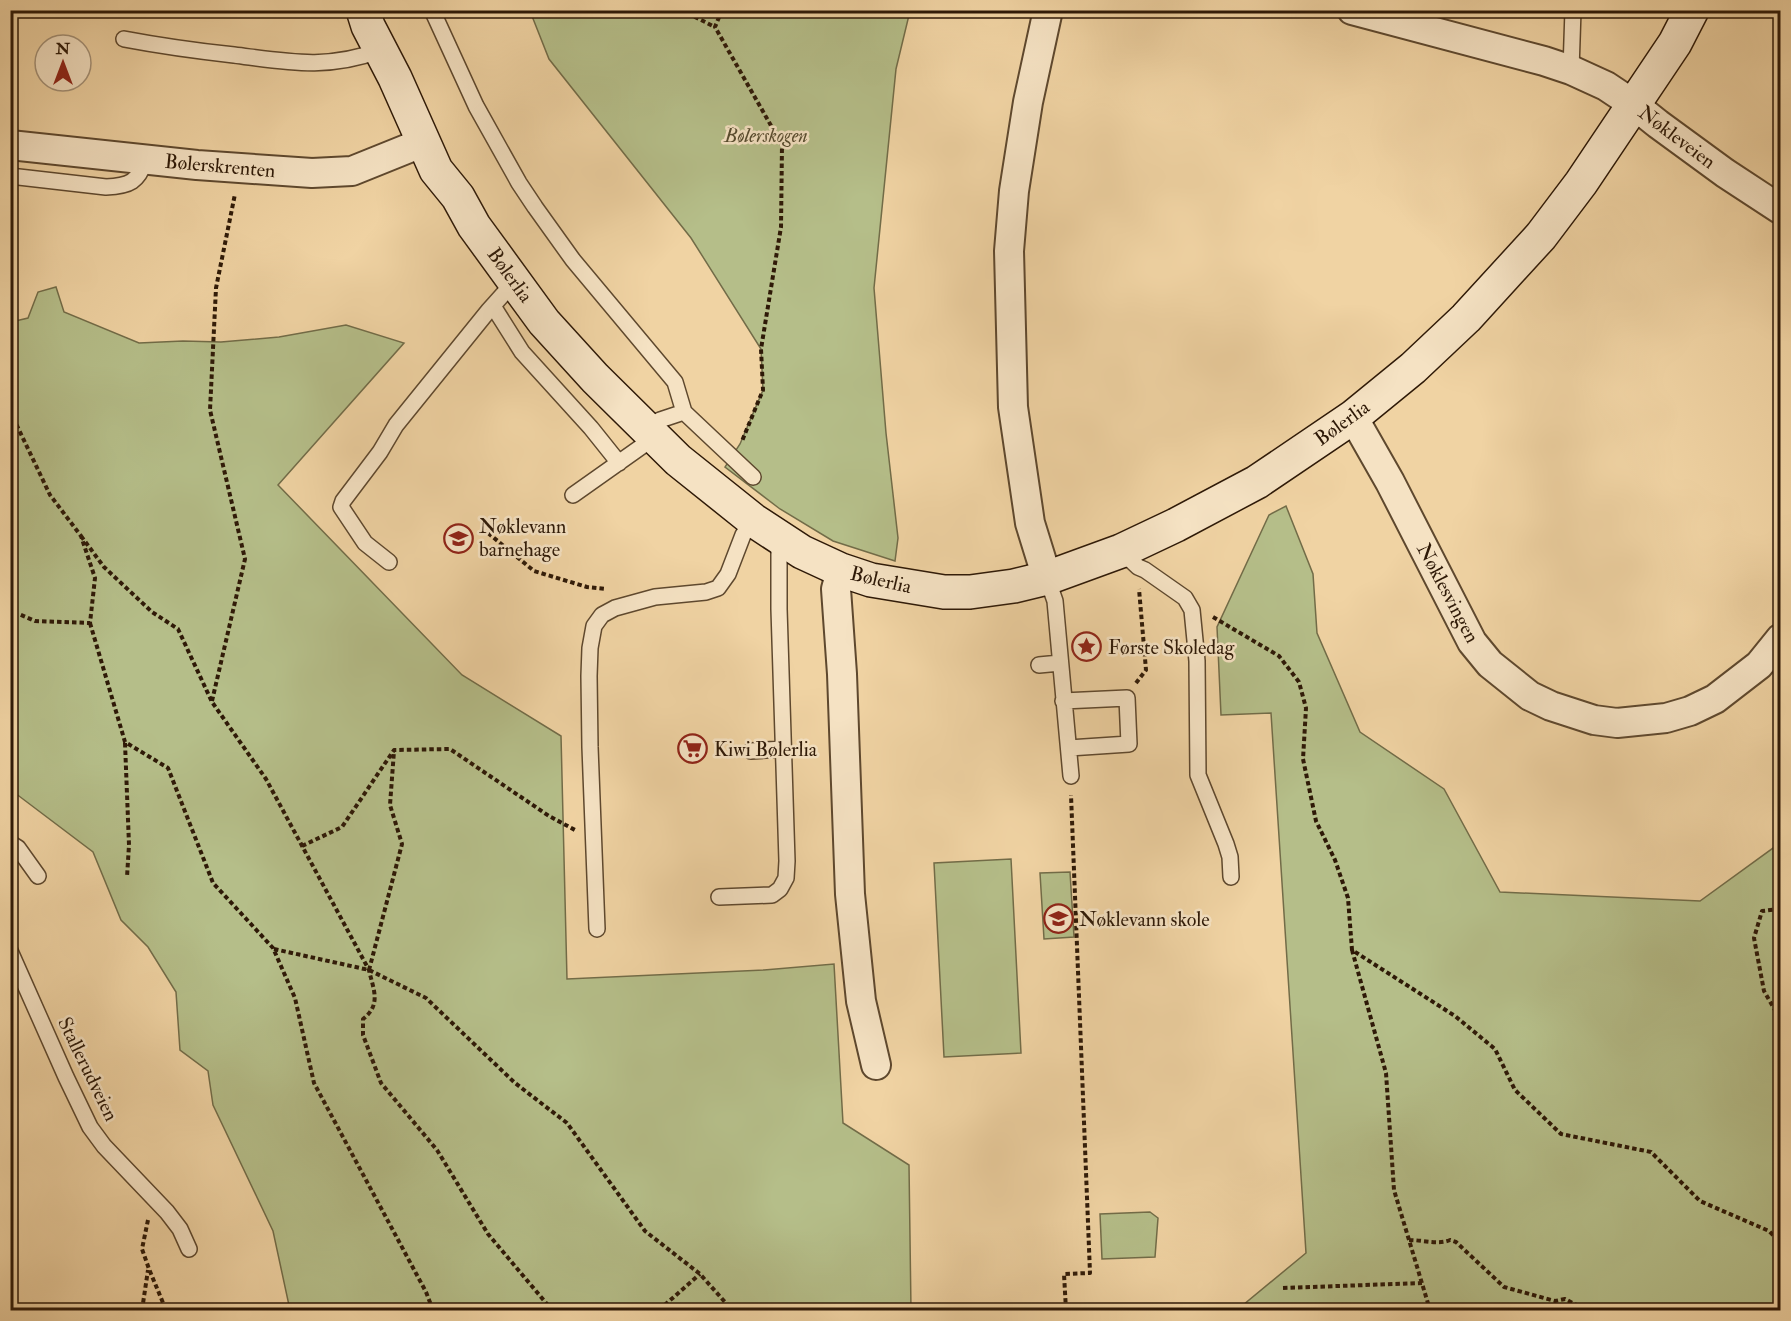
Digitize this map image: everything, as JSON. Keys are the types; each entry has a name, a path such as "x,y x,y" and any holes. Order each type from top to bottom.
{"street":[{"name":"Bølerlia","path":"363,10 368,26 436,170 458,197 474,226 544,321 595,378 678,460 766,529 801,552 841,570 890,584 944,592 995,590 1129,559 1257,482 1353,417 1413,368 1466,318 1541,236 1581,183 1675,43 1692,10"},
{"path":"1047,578 1030,523 1013,407 1010,251 1014,191 1028,102 1048,10"},
{"name":"Nøkleveien","path":"1352,10 1384,15 1544,61 1602,83 1634,104 1725,173 1780,209"},
{"name":"Bølerskrenten","path":"10,145 238,168 312,173 352,171 424,142"},
{"name":"Nøklesvingen","path":"1353,417 1390,482 1472,642 1490,664 1530,696 1551,706 1594,720 1617,723 1666,718 1690,711 1715,699 1759,665 1780,639"},
{"name":"Bølerlia","path":"841,570 836,589 842,674 850,894 861,1001 876,1065"}],"lane":[{"path":"432,10 476,106 519,183 573,260 675,382 684,412 753,477"},
{"path":"1571,70 1573,10"},
{"path":"124,39 165,47 305,64 332,63 362,57 381,50"},
{"path":"10,176 106,187 121,186 133,182 142,172 146,159"},
{"path":"389,562 365,543 340,507 380,452 396,425 515,281"},
{"path":"493,306 522,352 591,428 619,463"},
{"path":"573,495 619,463 651,433 660,420 684,412"},
{"path":"597,929 589,676 594,626 602,615 615,608 655,597 706,592 718,588 728,574 743,535 766,529 779,609 786,878 780,889 772,895 719,897"},
{"path":"1129,559 1166,584 1189,603 1192,609 1196,642 1198,775 1226,844 1230,857 1231,878"},
{"path":"1047,578 1054,601 1071,776"},
{"path":"1039,665 1060,663"},
{"path":"1063,701 1126,698 1129,744 1069,748"},
{"path":"751,751 783,748"},
{"path":"10,843 18,848 38,876"},
{"name":"Stallerudveien","path":"10,951 90,1127 104,1146 167,1212 180,1229 189,1249"}],"path":[{"path":"681,10 715,27 782,145 781,227 761,349 763,390 740,444 732,457"},
{"path":"715,27 722,10"},
{"path":"212,702 245,559 210,410 216,288 233,208 238,168"},
{"path":"10,411 50,495 104,567 153,612 178,629 212,702 266,779 369,970 376,999 370,1013 363,1019 363,1035 381,1083 437,1150 488,1234 552,1311"},
{"path":"488,533 534,571 587,587 613,590 634,597 640,602"},
{"path":"81,536 95,578 90,623 125,742 129,844 127,877"},
{"path":"1126,698 1146,670 1129,559"},
{"path":"1189,603 1279,656 1299,682 1305,708 1303,759 1316,821 1335,860 1348,898 1352,950 1386,1073 1395,1190 1430,1311"},
{"path":"10,614 19,614 35,621 90,623"},
{"path":"125,742 168,768 213,882 273,948 295,998 314,1083 426,1292 433,1311"},
{"path":"394,750 450,749 549,816 593,838"},
{"path":"302,846 342,827 394,750"},
{"path":"369,970 402,844 390,805 394,750"},
{"path":"1066,1311 1064,1274 1090,1273 1071,776"},
{"path":"1780,909 1762,911 1754,938 1764,991 1780,1019"},
{"path":"273,948 369,970 426,998 515,1083 567,1123 645,1231 700,1274 732,1311"},
{"path":"1352,950 1455,1016 1495,1049 1515,1090 1561,1134 1651,1152 1700,1201 1769,1231 1780,1242"},
{"path":"156,1201 145,1228 142,1245 148,1269 166,1311"},
{"path":"1409,1240 1427,1240 1442,1244 1450,1240 1456,1242 1504,1287 1555,1301 1565,1299 1586,1311"},
{"path":"142,1311 148,1269"},
{"path":"659,1311 700,1274"},
{"path":"1284,1288 1422,1283"}],"green space":[{"name":"Bølerskogen","path":"530,11 910,11 896,69 874,288 886,433 898,538 895,561 833,541 780,509 725,467 740,444 763,390 761,349 691,238 549,59"},
{"path":"56,287 64,312 139,343 221,342 279,337 346,325 404,343 278,485 462,675 561,736 567,979 764,970 834,964 843,1123 909,1165 911,1310 290,1310 273,1231 213,1105 208,1071 180,1050 176,992 148,947 121,920 93,852 11,790 11,322 28,318 38,292"},
{"path":"1286,506 1313,574 1317,633 1360,732 1444,789 1500,892 1700,901 1780,843 1780,1310 1237,1310 1306,1253 1271,713 1221,715 1217,627 1269,515"},
{"path":"1011,859 1021,1053 944,1057 934,863"},
{"path":"1070,872 1074,937 1044,939 1040,873"},
{"path":"1150,1212 1158,1218 1155,1257 1102,1259 1100,1214"}],"place":[{"name":"Nøklevann barnehage","path":"458,538"},
{"name":"Første Skoledag","path":"1087,647"},
{"name":"Kiwi Bølerlia","path":"693,749"},
{"name":"Nøklevann skole","path":"1058,919"}]}
